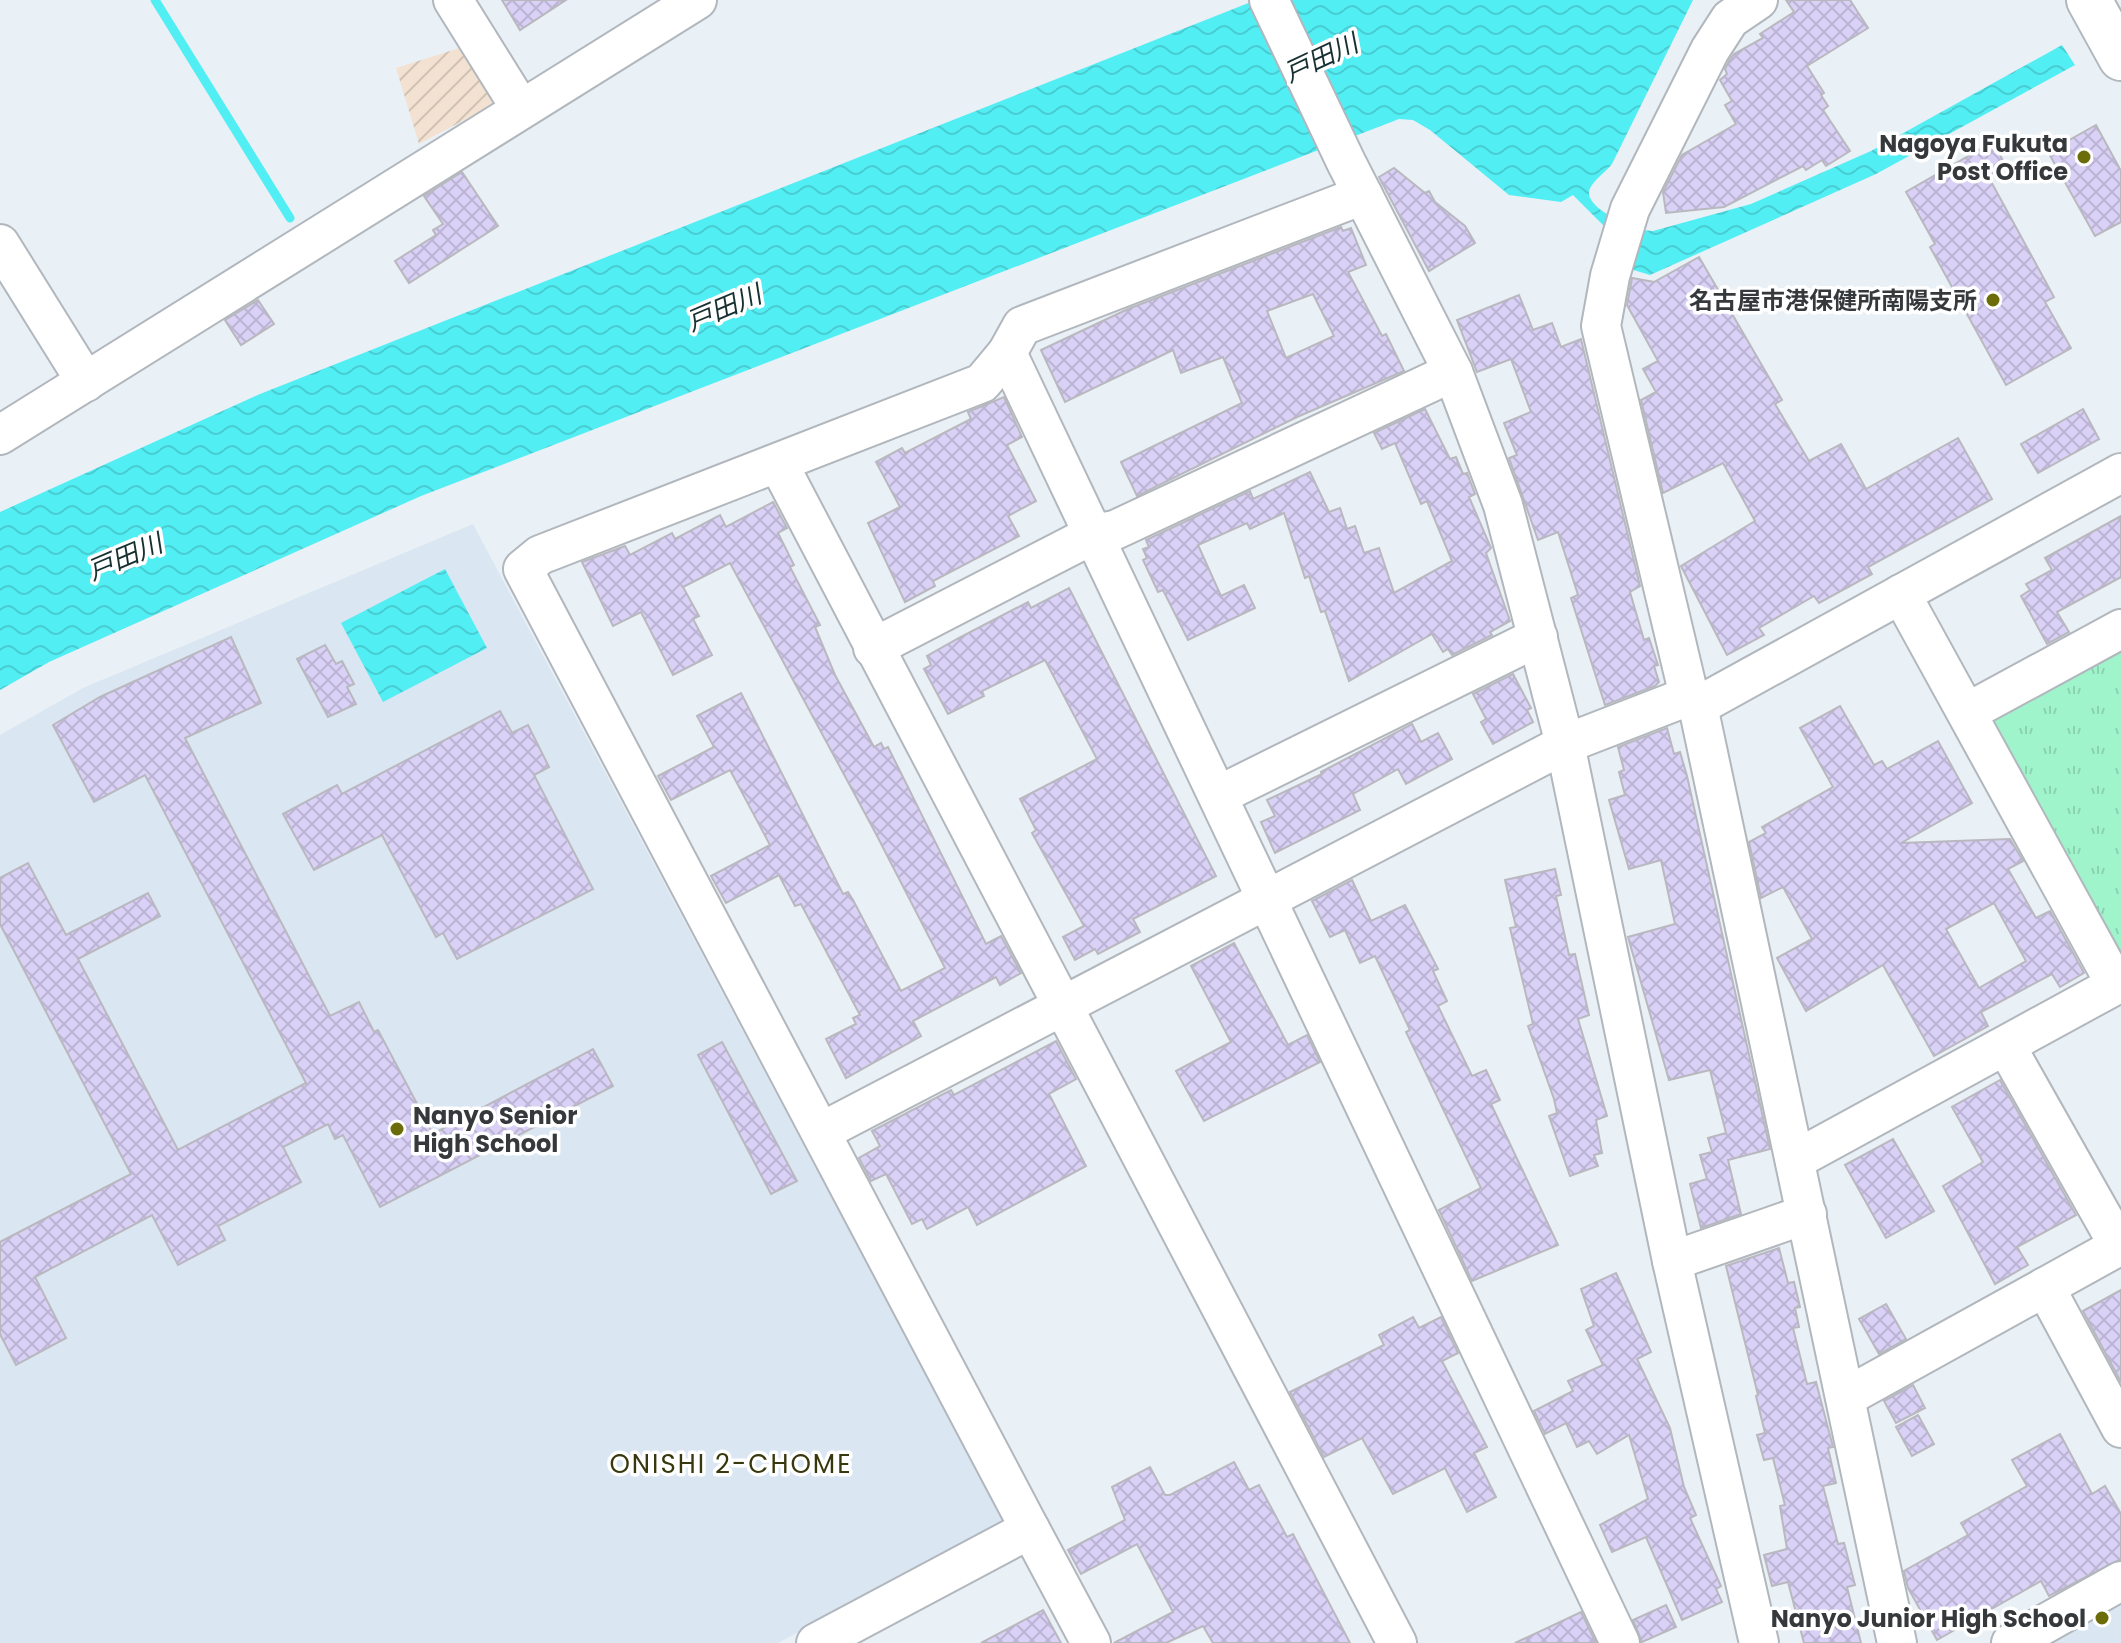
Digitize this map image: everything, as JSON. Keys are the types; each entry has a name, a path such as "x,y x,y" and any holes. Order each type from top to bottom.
{"main road":[{"path":"2089,0 2121,58"}],"street":[{"path":"453,0 521,109"},
{"path":"0,435 697,0"},
{"path":"1269,0 1343,156 1453,372 1503,505 1565,744 1750,1639"},
{"path":"1758,0 1730,19 1710,50 1622,235 1601,326 1694,701 1897,1643"},
{"path":"1091,1643 523,569 540,555 982,383 1007,353 1022,326 1363,195"},
{"path":"0,244 86,382"},
{"path":"1007,353 1620,1643"},
{"path":"873,648 1094,534 1115,530 1453,372"},
{"path":"778,463 1397,1643"},
{"path":"821,1132 1565,744 1694,701 1901,594 2121,473"},
{"path":"1795,1160 2118,984 1901,594"},
{"path":"1968,712 2121,629"},
{"path":"1219,795 1538,637"},
{"path":"1846,1397 2120,1245 2006,1046"},
{"path":"1672,1261 1807,1214"},
{"path":"2045,1287 2121,1428"},
{"path":"816,1643 1030,1529"},
{"path":"2015,1642 2121,1581"}],"shaded area":[{"path":"466,46 500,101 419,144 396,68"},
{"name":"Nanyo Senior High School","path":"473,524 1004,1522 778,1643 0,1643 0,735 83,688"},
{"name":"Nanyo Junior High School","path":"2121,1596 2121,1643 2042,1643"}],"green space":[{"path":"2121,641 2121,955 1990,723 1995,711"}],"water":[{"name":"戸田川","path":"1256,0 1693,0 1612,164 1589,190 1592,201 1606,214 1637,228 1653,231 1751,204 1871,151 2062,45 2075,65 1876,174 1650,275 1627,268 1631,253 1573,195 1561,202 1509,195 1430,130 1413,120 1399,119 421,496 49,662 0,690 0,512 260,394"},
{"path":"445,569 487,648 383,702 341,623"}],"building":[{"path":"502,0 566,0 520,30"},
{"path":"1786,0 1850,0 1868,28 1807,66 1824,93 1821,95 1828,106 1823,110 1850,151 1826,166 1822,160 1806,170 1803,166 1724,207 1666,213 1663,192 1682,155 1736,124 1725,105 1732,101 1720,80 1727,74 1725,69 1729,61 1734,54 1763,38 1760,34 1794,12"},
{"path":"2096,125 2121,171 2121,222 2095,236 2048,152"},
{"path":"1993,142 2006,166 1988,176 2054,297 2045,302 2071,348 2006,385 1930,247 1935,244 1906,192"},
{"path":"1394,168 1425,193 1429,191 1435,202 1465,226 1475,243 1429,271 1379,177"},
{"path":"462,172 498,226 409,283 395,261 436,235 433,230 443,224 424,196"},
{"path":"1341,227 1343,231 1351,228 1366,265 1348,272 1382,336 1386,334 1404,371 1297,417 1137,496 1121,462 1242,403 1223,357 1181,373 1173,350 1065,402 1041,350 1128,309","holes":["1313,294 1334,336 1286,358 1267,311"]},
{"path":"1699,257 1782,400 1775,404 1809,461 1841,444 1866,489 1958,438 1992,499 1868,567 1872,574 1819,603 1814,596 1759,628 1764,635 1727,655 1681,566 1755,521 1723,463 1663,493 1641,400 1656,392 1643,369 1658,361 1627,305 1632,278 1654,282"},
{"path":"1519,295 1533,330 1552,323 1561,347 1581,339 1640,586 1630,592 1644,640 1649,638 1658,665 1654,666 1659,682 1655,686 1605,705 1571,598 1578,595 1558,532 1538,540 1509,458 1517,455 1504,423 1531,412 1511,359 1477,372 1457,320"},
{"path":"258,300 274,324 241,345 225,320"},
{"path":"1004,397 1022,437 1007,445 1036,501 1008,516 1019,536 933,581 935,586 905,602 868,523 900,507 876,462 902,448 905,453 971,419 968,412"},
{"path":"1425,409 1450,459 1456,457 1463,474 1467,473 1475,494 1469,497 1491,548 1486,553 1510,621 1490,632 1492,635 1452,655 1448,649 1443,652 1432,634 1349,681 1325,611 1321,612 1309,576 1305,578 1284,513 1250,529 1247,523 1198,545 1221,596 1244,585 1255,608 1188,640 1163,590 1158,592 1143,560 1147,558 1143,549 1149,547 1146,540 1250,491 1253,499 1310,472 1329,512 1340,508 1347,529 1355,526 1364,553 1379,548 1394,593 1452,561 1427,501 1421,504 1395,443 1382,449 1374,433"},
{"path":"2083,409 2099,439 2038,473 2021,444"},
{"path":"773,502 787,528 778,533 794,565 790,567 820,625 815,627 835,675 874,747 881,743 884,749 888,747 986,944 1001,936 1021,973 1000,985 996,977 913,1021 921,1036 846,1078 826,1039 856,1024 853,1018 860,1015 801,904 795,906 779,875 726,903 711,876 770,845 730,770 671,800 658,776 714,747 697,716 741,693 843,894 848,892 853,900 901,991 945,968 730,563 683,587 699,616 693,619 712,655 673,675 641,612 613,626 582,562 625,546 630,555 672,533 675,539 720,515 726,527"},
{"path":"2121,516 2121,577 2057,612 2069,632 2047,644 2021,596 2030,590 2026,584 2052,570 2045,558"},
{"path":"1069,588 1216,876 1133,919 1140,932 1098,954 1095,949 1075,960 1063,937 1084,926 1032,833 1036,830 1020,799 1097,759 1045,660 982,691 984,696 948,714 924,669 931,665 927,656 959,638 1028,602 1031,608"},
{"path":"231,637 261,703 185,738 330,1016 359,1002 374,1032 378,1030 433,1134 593,1049 613,1086 380,1207 343,1135 335,1139 328,1124 283,1147 301,1182 218,1226 225,1240 178,1265 152,1215 35,1277 66,1338 16,1365 0,1334 0,1242 131,1174 0,924 0,878 28,863 66,935 148,893 160,916 78,959 178,1150 306,1083 145,775 94,802 53,725 100,697"},
{"path":"325,645 336,664 342,661 354,684 347,687 356,704 328,717 297,659"},
{"path":"1513,674 1531,708 1527,710 1533,722 1493,744 1481,722 1486,719 1473,694"},
{"path":"1840,706 1874,765 1882,761 1887,769 1938,741 1972,803 1901,843 2010,839 2023,861 2008,869 2036,918 2050,911 2084,973 2060,987 2052,974 1981,1012 1988,1026 1934,1056 1883,965 1806,1011 1777,958 1812,939 1783,887 1761,898 1749,842 1766,833 1762,827 1833,787 1800,728","holes":["1994,903 2026,961 1979,988 1946,929"]},
{"path":"500,711 512,733 528,725 549,767 534,775 593,889 457,959 443,933 436,937 382,835 314,870 283,814 337,785 342,794"},
{"path":"1412,724 1421,742 1438,733 1452,759 1406,784 1398,769 1353,794 1360,810 1275,853 1261,822 1275,816 1267,800 1322,774"},
{"path":"1667,728 1674,754 1680,752 1687,776 1770,1149 1728,1160 1741,1214 1701,1228 1690,1184 1707,1179 1700,1155 1712,1152 1708,1138 1726,1133 1710,1070 1669,1080 1628,937 1675,924 1661,860 1629,869 1609,800 1625,795 1619,772 1624,770 1618,747"},
{"path":"1555,869 1561,895 1556,896 1569,955 1575,954 1589,1015 1578,1019 1607,1116 1596,1120 1602,1153 1594,1155 1598,1166 1570,1176 1549,1116 1557,1113 1554,1099 1528,1026 1533,1024 1510,928 1516,927 1505,880"},
{"path":"1352,880 1371,921 1405,905 1438,969 1433,971 1447,1001 1438,1006 1472,1076 1486,1070 1500,1100 1491,1104 1558,1245 1472,1281 1439,1210 1481,1188 1406,1032 1410,1030 1375,956 1360,963 1345,930 1330,937 1312,901"},
{"path":"1234,943 1288,1045 1307,1035 1320,1062 1204,1121 1176,1071 1231,1042 1191,966"},
{"path":"1056,1041 1076,1079 1049,1094 1086,1166 977,1225 968,1207 927,1229 922,1219 912,1224 886,1174 871,1181 859,1158 880,1146 872,1131 951,1090 954,1095"},
{"path":"722,1042 797,1181 771,1194 698,1055"},
{"path":"2000,1080 2076,1215 2017,1247 2028,1265 1995,1284 1943,1186 1983,1162 1952,1107"},
{"path":"1893,1139 1934,1211 1886,1238 1845,1165"},
{"path":"1779,1248 1788,1283 1794,1282 1800,1307 1795,1308 1799,1327 1793,1328 1807,1384 1816,1382 1833,1447 1828,1448 1836,1483 1823,1486 1838,1544 1844,1543 1855,1585 1847,1587 1861,1643 1804,1643 1788,1582 1772,1586 1764,1555 1787,1549 1780,1506 1785,1505 1773,1458 1764,1460 1757,1435 1765,1433 1726,1266"},
{"path":"1616,1273 1651,1352 1637,1359 1670,1428 1684,1487 1696,1515 1690,1518 1721,1586 1716,1589 1722,1602 1682,1620 1646,1537 1612,1552 1600,1525 1648,1499 1629,1435 1597,1454 1589,1441 1577,1447 1566,1423 1545,1434 1534,1411 1573,1391 1568,1381 1603,1365 1586,1330 1594,1326 1581,1289"},
{"path":"2121,1290 2121,1382 2083,1311"},
{"path":"1886,1304 1906,1339 1879,1354 1859,1319"},
{"path":"1413,1317 1419,1328 1441,1317 1458,1353 1442,1361 1487,1447 1474,1453 1496,1497 1467,1512 1445,1468 1393,1494 1362,1438 1324,1457 1290,1392 1384,1345 1379,1335"},
{"path":"1913,1385 1925,1408 1896,1423 1884,1401"},
{"path":"1918,1415 1934,1444 1912,1456 1896,1427"},
{"path":"2060,1434 2092,1494 2105,1486 2121,1514 2121,1559 2049,1596 2041,1581 1937,1640 1908,1588 1904,1571 1968,1535 1961,1523 2027,1486 2012,1460"},
{"path":"1234,1462 1249,1490 1259,1485 1287,1537 1293,1534 1350,1643 1213,1643 1203,1626 1166,1643 1114,1643 1173,1612 1137,1544 1081,1574 1068,1550 1125,1520 1112,1487 1150,1467 1165,1495 1170,1495"},
{"path":"1666,1605 1676,1627 1642,1642 1633,1620"},
{"path":"1043,1610 1061,1643 981,1643"},
{"path":"1581,1612 1596,1643 1515,1643"}],"waterway":[{"path":"155,0 290,218"}],"place":[{"name":"Nagoya Fukuta Post Office","path":"2084,157"},
{"name":"名古屋市港保健所南陽支所","path":"1993,300"},
{"name":"Nanyo Senior High School","path":"397,1129"},
{"name":"Nanyo Junior High School","path":"2102,1618"}],"district":[{"name":"ONISHI 2-CHOME","path":"731,1464"}]}
